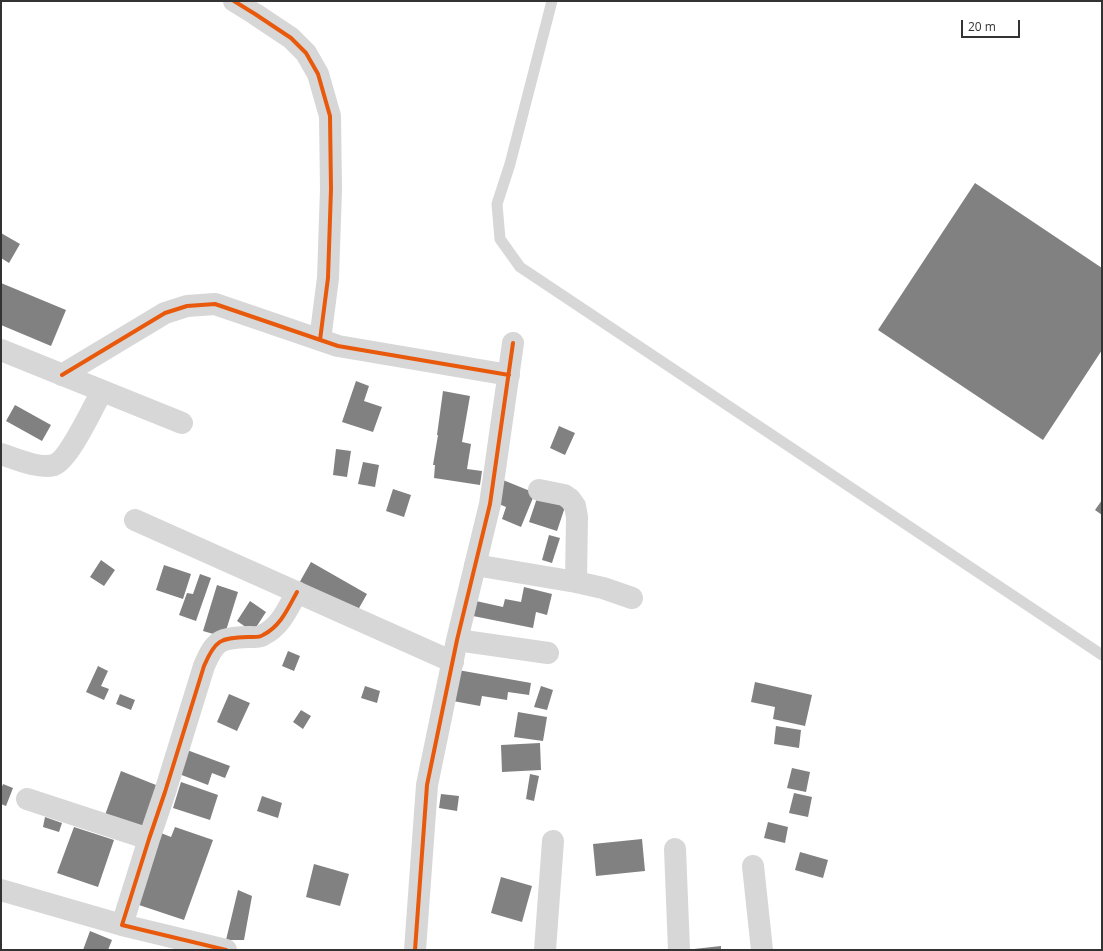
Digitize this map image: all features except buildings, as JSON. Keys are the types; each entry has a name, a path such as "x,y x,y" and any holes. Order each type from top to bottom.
{"street":[{"path":"234,1 292,38 306,53 318,74 330,116 331,188 328,278 320,340"},
{"path":"62,375 164,314 187,306 216,304 338,346 509,375"},
{"path":"415,950 426,786 457,640 490,504 513,343"},
{"path":"1,350 182,423"},
{"path":"1,454 38,466 55,464 62,460 72,446 102,390"},
{"path":"539,490 564,495 570,499 575,506 577,517 576,582"},
{"path":"135,520 453,662"},
{"path":"475,565 576,582 603,588 632,598"},
{"path":"122,925 204,666 211,650 221,640 234,637 262,636 272,630 282,619 297,592"},
{"path":"457,640 548,653"},
{"path":"27,799 149,839"},
{"path":"545,950 553,841"},
{"path":"675,849 679,950"},
{"path":"753,866 762,950"},
{"path":"1,890 122,925 226,950"}],"lane":[{"path":"552,1 510,164 497,204 500,239 520,267 1102,655"}],"cycle path":[{"path":"234,1 291,38 306,53 318,74 330,116 331,189 328,278 320,340"},
{"path":"62,375 165,313 187,306 215,304 338,346 509,375"},
{"path":"415,950 427,785 457,640 490,504 513,343"},
{"path":"226,950 122,925 208,657 215,646 220,642 231,638 258,637 275,627 297,592"}]}
